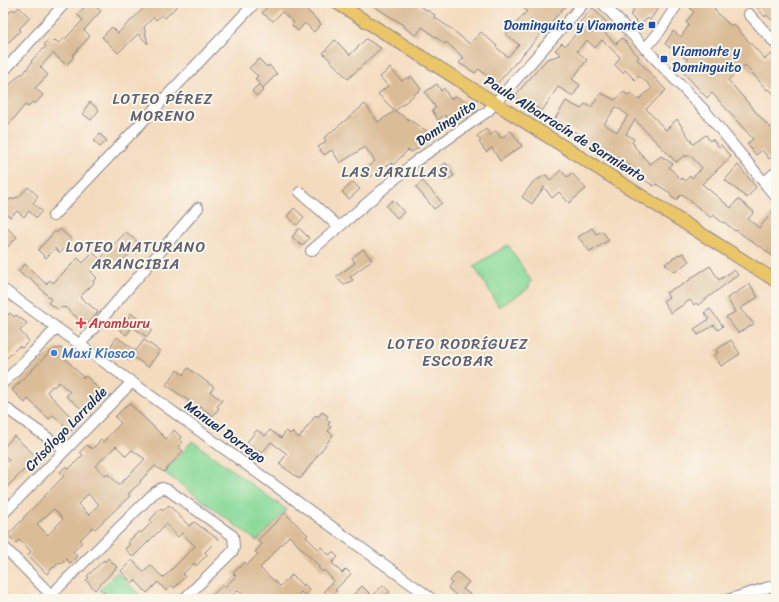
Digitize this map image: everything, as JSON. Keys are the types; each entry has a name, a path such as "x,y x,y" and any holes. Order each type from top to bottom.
{"main road":[{"name":"Paula Albarracín de Sarmiento","path":"337,3 776,281"}],"street":[{"path":"3,72 65,3"},
{"path":"53,216 255,3"},
{"name":"Dominguito","path":"311,251 416,161 488,111 584,3"},
{"path":"602,3 706,112 776,197"},
{"path":"646,49 660,31 678,3"},
{"path":"750,14 776,44"},
{"path":"764,182 776,172"},
{"path":"300,192 339,227"},
{"path":"80,344 198,208"},
{"name":"Manuel Dorrego","path":"3,288 432,599"},
{"path":"3,383 57,328"},
{"name":"Crisólogo Larralde","path":"3,514 132,382"},
{"path":"3,406 65,450"},
{"path":"3,546 53,597 155,492 162,488 168,490 233,536 233,551 184,599"},
{"path":"730,599 776,585"}],"path":[{"path":"100,589 110,599"}],"green space":[{"path":"508,245 531,281 528,289 499,307 474,266"},
{"path":"192,441 287,510 257,541 164,472"},
{"path":"117,572 144,599 108,598 100,589"}],"building":[{"path":"89,3 101,3 97,8 101,11 84,30 90,36 66,65 53,53 40,67 48,75 35,88 43,95 35,104 32,102 28,107 25,105 3,132 3,86 6,89 20,74 23,74 32,62 31,61 46,46 44,44 50,39 53,42 55,40 59,43 65,39 83,20 77,14"},
{"path":"149,3 180,3 165,18 162,15 156,20 154,17 144,27 148,44 138,34 118,53 102,37 112,27 118,33"},
{"path":"271,3 300,3 321,24 314,32 305,23 298,31 292,25 294,23 282,12 273,21 262,13"},
{"path":"369,3 416,4 435,15 434,17 470,44 481,32 508,57 519,45 506,34 527,11 517,3 568,3 495,86 479,69 475,73 459,63 464,58 446,42 445,44 422,27 416,36 404,27 405,26"},
{"path":"637,3 662,3 650,20 648,18 640,25 630,15 634,11 632,8"},
{"path":"693,3 720,3 714,9 719,15 731,26 733,24 765,59 771,54 776,60 776,96 769,89 767,90 745,65 728,80 770,128 776,122 776,153 769,159 762,150 756,155 747,144 753,139 712,93 707,98 681,70 688,60 665,44 673,31 681,37 689,25 686,22 694,12 690,8"},
{"path":"753,3 773,3 776,6 776,23 766,15 765,17"},
{"path":"19,7 30,18 19,29 21,30 3,48 3,18 13,9 15,11"},
{"path":"593,8 609,25 603,31 616,44 622,38 639,57 637,59 666,90 646,109 666,130 677,119 693,144 706,135 710,141 712,139 719,147 721,145 731,157 702,184 731,208 738,199 754,212 748,219 759,228 776,208 776,259 760,246 759,247 713,215 711,218 682,194 676,200 670,196 672,194 656,184 654,186 641,178 645,176 626,163 623,167 615,162 618,158 605,150 603,155 578,139 580,135 555,119 566,101 581,109 585,104 591,107 601,93 615,100 624,92 628,95 630,93 638,100 652,88 640,76 635,80 625,70 623,73 615,65 620,57 602,40 595,48 587,40 577,51 587,60 572,79 580,85 573,96 558,87 542,111 529,103 527,107 518,101 517,93 547,59 561,55 555,50 562,43 565,46 584,25 580,22","holes":["616,107 628,115 617,132 604,124","635,120 676,162 685,155 686,157 690,155 702,168 692,178 690,176 685,181 682,178 681,180 669,167 673,164 661,156 650,164 632,143 634,139 626,134"]},
{"path":"366,39 381,48 348,79 323,53 335,40 350,55"},
{"path":"259,59 267,67 269,65 277,74 263,88 255,79 258,76 249,68"},
{"path":"390,68 402,81 411,76 421,89 395,111 378,94 388,86 380,77"},
{"path":"259,84 264,90 257,96 252,91"},
{"path":"437,84 441,91 444,88 450,99 456,96 475,108 451,125 445,115 438,120 432,110 436,108 425,92"},
{"path":"90,102 99,110 91,120 83,114"},
{"path":"365,104 378,122 395,111 435,136 412,152 408,150 393,165 391,163 377,171 371,177 365,169 375,161 365,147 340,163 332,150 324,155 318,147 326,142 324,138"},
{"path":"486,129 490,135 496,131 501,138 511,131 522,146 500,161 492,148 486,152 479,142 481,141 477,136"},
{"path":"100,134 107,141 100,147 94,141"},
{"path":"446,163 454,176 445,181 437,169"},
{"path":"738,165 756,187 747,198 725,180"},
{"path":"561,170 567,177 572,173 586,189 569,203 559,192 552,198 544,187 532,204 522,197 533,182 546,175 550,180"},
{"path":"423,181 442,203 434,209 416,187"},
{"path":"353,182 360,189 349,199 342,192"},
{"path":"28,187 38,196 33,203 42,211 36,218 29,211 24,217 17,211 10,217 3,211 3,207 11,198 13,200 16,197 18,198"},
{"path":"393,200 404,212 397,218 386,206"},
{"path":"294,208 304,217 297,225 287,216"},
{"path":"3,224 17,237 3,252"},
{"path":"299,228 309,238 302,246 292,237"},
{"path":"592,228 596,234 602,231 609,240 590,252 578,237"},
{"path":"60,229 72,240 60,253 55,248 46,258 38,250 55,231 57,233"},
{"path":"126,232 139,243 120,264 118,262 114,266 111,262 106,267 101,262 91,272 97,278 93,281 94,283 80,297 98,312 88,324 83,323 65,307 62,307 59,310 48,303 51,299 29,277 27,279 18,271 25,264 46,284 50,280 53,283 78,258 83,263 93,253 100,259"},
{"path":"363,249 372,260 350,277 353,280 344,285 336,277 355,263 352,258"},
{"path":"683,253 689,261 675,272 665,264 679,254 680,255"},
{"path":"710,266 719,280 734,270 738,275 698,305 696,303 694,305 690,300 671,313 663,301 669,297 666,293 676,287 677,288"},
{"path":"750,284 758,297 740,309 754,324 738,333 726,317 735,312 727,298"},
{"path":"710,309 723,326 718,330 714,325 698,335 694,329 709,319 704,313"},
{"path":"10,313 14,317 16,315 27,323 20,331 29,341 22,348 19,346 3,362 3,321"},
{"path":"131,313 152,330 147,337 133,327 126,335 119,329"},
{"path":"117,337 136,351 128,360 110,347"},
{"path":"144,340 160,351 148,367 132,356"},
{"path":"731,340 740,354 721,366 714,355 718,353 716,350"},
{"path":"61,348 68,354 64,357 84,378 86,376 106,396 88,414 66,396 70,392 59,382 54,387 52,386 47,392 78,424 71,431 53,415 49,419 28,399 25,403 12,390 51,351 52,352 55,349"},
{"path":"188,368 214,387 210,392 222,400 217,407 219,408 213,416 200,406 198,410 188,403 189,401 166,385 177,370 183,375"},
{"path":"129,403 166,439 174,430 181,437 179,439 183,442 178,447 183,451 164,472 155,466 128,494 130,496 95,529 93,527 80,540 82,542 73,552 77,556 70,563 66,559 61,564 59,562 47,574 28,555 31,551 19,540 16,543 8,535 64,476 60,472 66,466 69,469 83,455 80,452 87,445 92,449 101,440 103,442 121,423 115,417","holes":["116,446 126,456 132,450 145,459 119,485 108,474 106,476 95,466","88,494 99,504 89,515 78,504","54,509 63,519 48,535 37,524"]},
{"path":"322,412 328,416 326,419 330,422 328,425 331,427 328,431 333,435 300,479 279,464 287,454 271,442 262,453 247,442 257,430 265,436 270,430 281,438 286,431 290,434 292,432 299,438 316,415 318,417"},
{"path":"14,436 37,457 3,491 3,466 9,460 3,454 3,448"},
{"path":"169,505 189,526 194,522 218,539 205,552 207,555 196,566 194,563 183,574 185,577 174,588 171,585 166,591 158,582 147,593 135,580 132,583 121,571 132,560 144,572 151,565 163,578 195,546 182,533 178,537 166,524 133,557 125,549 130,544 128,542 139,531 141,533 152,522 150,520 161,508 163,511"},
{"path":"285,513 308,535 306,537 318,549 321,547 329,555 333,552 338,557 332,563 342,573 346,569 351,574 335,590 337,591 330,597 324,591 334,581 324,570 322,572 318,567 319,566 289,536 260,568 280,586 292,575 303,586 304,584 310,590 305,596 301,592 295,599 247,599 238,590 229,599 208,599 223,585 225,587 236,576 233,573 245,562 247,565 258,554 255,552 262,544 257,541"},
{"path":"108,558 117,567 95,590 86,580 89,578 87,576"},
{"path":"457,572 469,582 463,589 476,599 460,599 448,588 452,583 450,581"},
{"path":"383,585 390,592 382,599 370,599"},
{"path":"362,586 370,594 365,599 349,599"}],"place":[{"name":"Dominguito y Viamonte","path":"652,25"},
{"name":"Viamonte y Dominguito","path":"664,59"},
{"name":"Aramburu","path":"81,323"},
{"name":"Maxi Kiosco","path":"54,353"}],"district":[{"name":"LOTEO PÉREZ MORENO","path":"163,108"},
{"name":"LAS JARILLAS","path":"395,172"},
{"name":"LOTEO MATURANO ARANCIBIA","path":"136,256"},
{"name":"LOTEO RODRÍGUEZ ESCOBAR","path":"458,352"}]}
